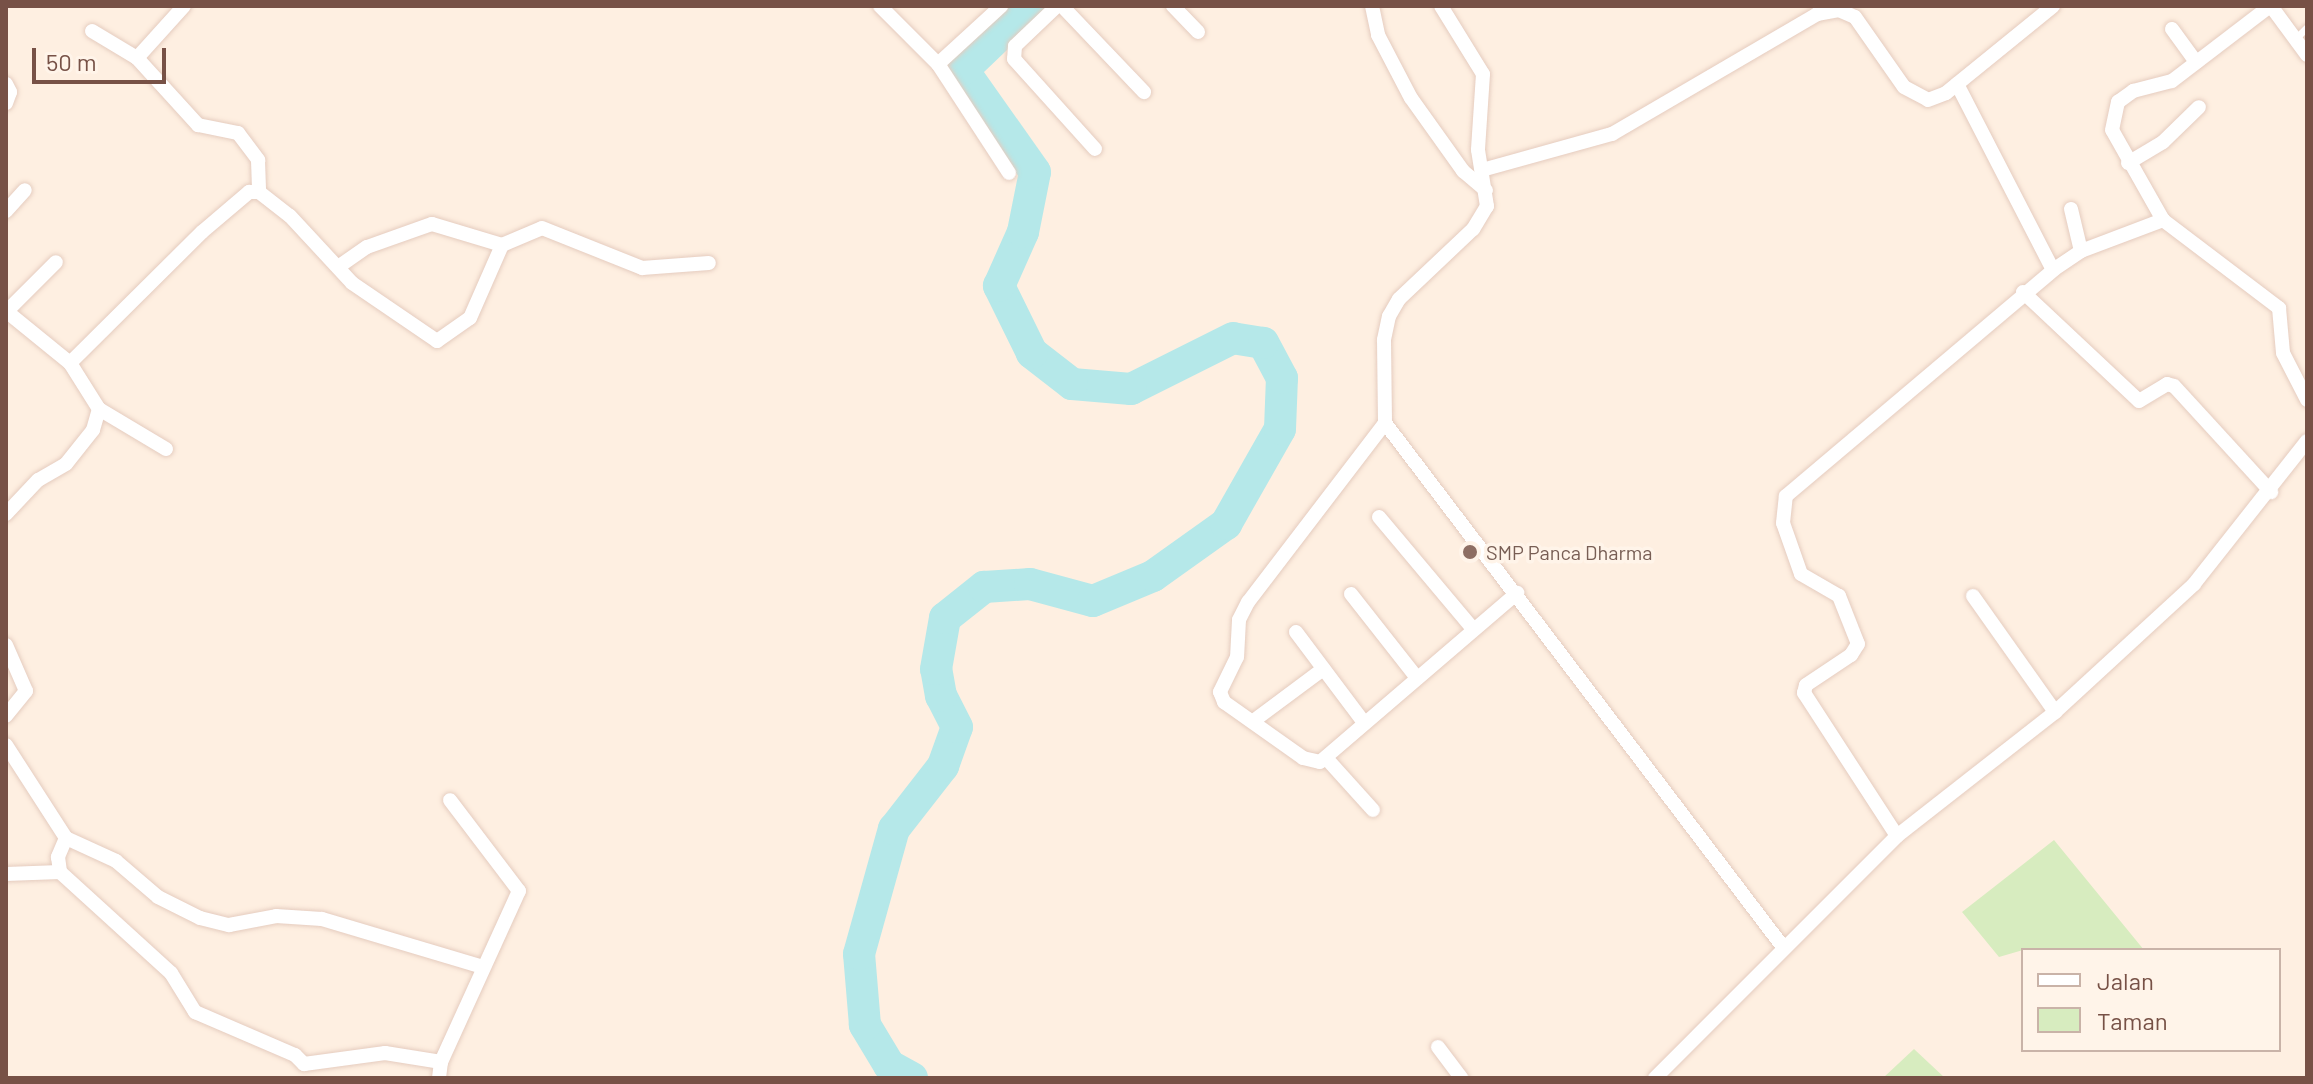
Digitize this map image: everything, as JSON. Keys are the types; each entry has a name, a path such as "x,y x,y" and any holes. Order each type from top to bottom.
{"street":[{"path":"137,58 184,6"},
{"path":"880,6 938,64 1009,173"},
{"path":"977,6 988,18"},
{"path":"938,64 1001,6"},
{"path":"1095,149 1014,59 1015,46 1059,6 1144,92"},
{"path":"1173,6 1198,32"},
{"path":"1372,6 1378,35 1411,98 1463,171 1486,190"},
{"path":"1441,6 1483,74 1478,134 1486,190 1482,218 1399,299 1389,316 1384,340 1385,423 1783,947"},
{"path":"1482,170 1612,134 1767,39 1832,10 1862,24 1904,87 1919,98 1936,99 2053,6"},
{"path":"2307,55 2270,6 2164,86 2133,91 2118,102 2112,130 2163,220 2279,308 2283,353 2307,400"},
{"path":"2172,29 2196,62"},
{"path":"92,31 137,58 198,125 238,133 258,160 259,192 365,292 437,341 470,318 502,245"},
{"path":"6,84 10,92 6,103"},
{"path":"1957,84 2053,270"},
{"path":"2128,163 2163,142 2199,107"},
{"path":"6,211 25,190"},
{"path":"70,363 239,197 259,192"},
{"path":"2071,209 2081,251"},
{"path":"1897,836 1807,704 1806,685 1851,655 1858,644 1839,596 1801,574 1783,511 1795,484 2023,292 2081,251 2163,220"},
{"path":"338,267 367,247 432,224 502,245 542,228 642,268 709,263"},
{"path":"56,262 6,311 70,363 99,409 166,449"},
{"path":"2023,292 2139,401 2167,384 2174,386 2271,492"},
{"path":"6,514 38,480 66,464 93,430 99,409"},
{"path":"1385,423 1239,620 1239,650 1220,692 1232,709 1256,719 1314,764 1326,758 1362,720 1517,593"},
{"path":"1655,1078 1715,1024 1783,947 1897,836 2055,712 2194,584 2271,492 2307,441"},
{"path":"1379,517 1473,629"},
{"path":"1351,594 1417,678"},
{"path":"1973,596 2055,712"},
{"path":"1296,632 1362,720"},
{"path":"6,645 26,691 6,716"},
{"path":"1256,719 1323,669"},
{"path":"6,745 66,838 130,869 158,897 214,922 288,916 322,919 483,967"},
{"path":"1326,758 1373,810"},
{"path":"439,1078 441,1062 457,1036 483,967 519,891 450,800"},
{"path":"66,838 58,857 60,872 160,962 189,995 195,1012 295,1055 304,1064 385,1053 441,1062"},
{"path":"6,874 60,872"},
{"path":"1438,1047 1461,1078"}],"lane":[{"path":"2295,39 2307,27"}],"green space":[{"path":"2054,840 2142,948 2021,948 1999,957 1962,912"},
{"path":"1914,1049 1945,1078 1883,1078"}],"waterway":[{"path":"912,1078 889,1065 865,1025 859,954 894,829 943,766 957,727 941,696 936,669 945,618 984,587 1030,584 1093,601 1153,576 1226,524 1280,429 1282,378 1263,343 1233,338 1131,389 1072,384 1032,353 999,286 1023,232 1035,172 963,70 1030,6"}],"place":[{"name":"SMP Panca Dharma","path":"1470,552"}]}
